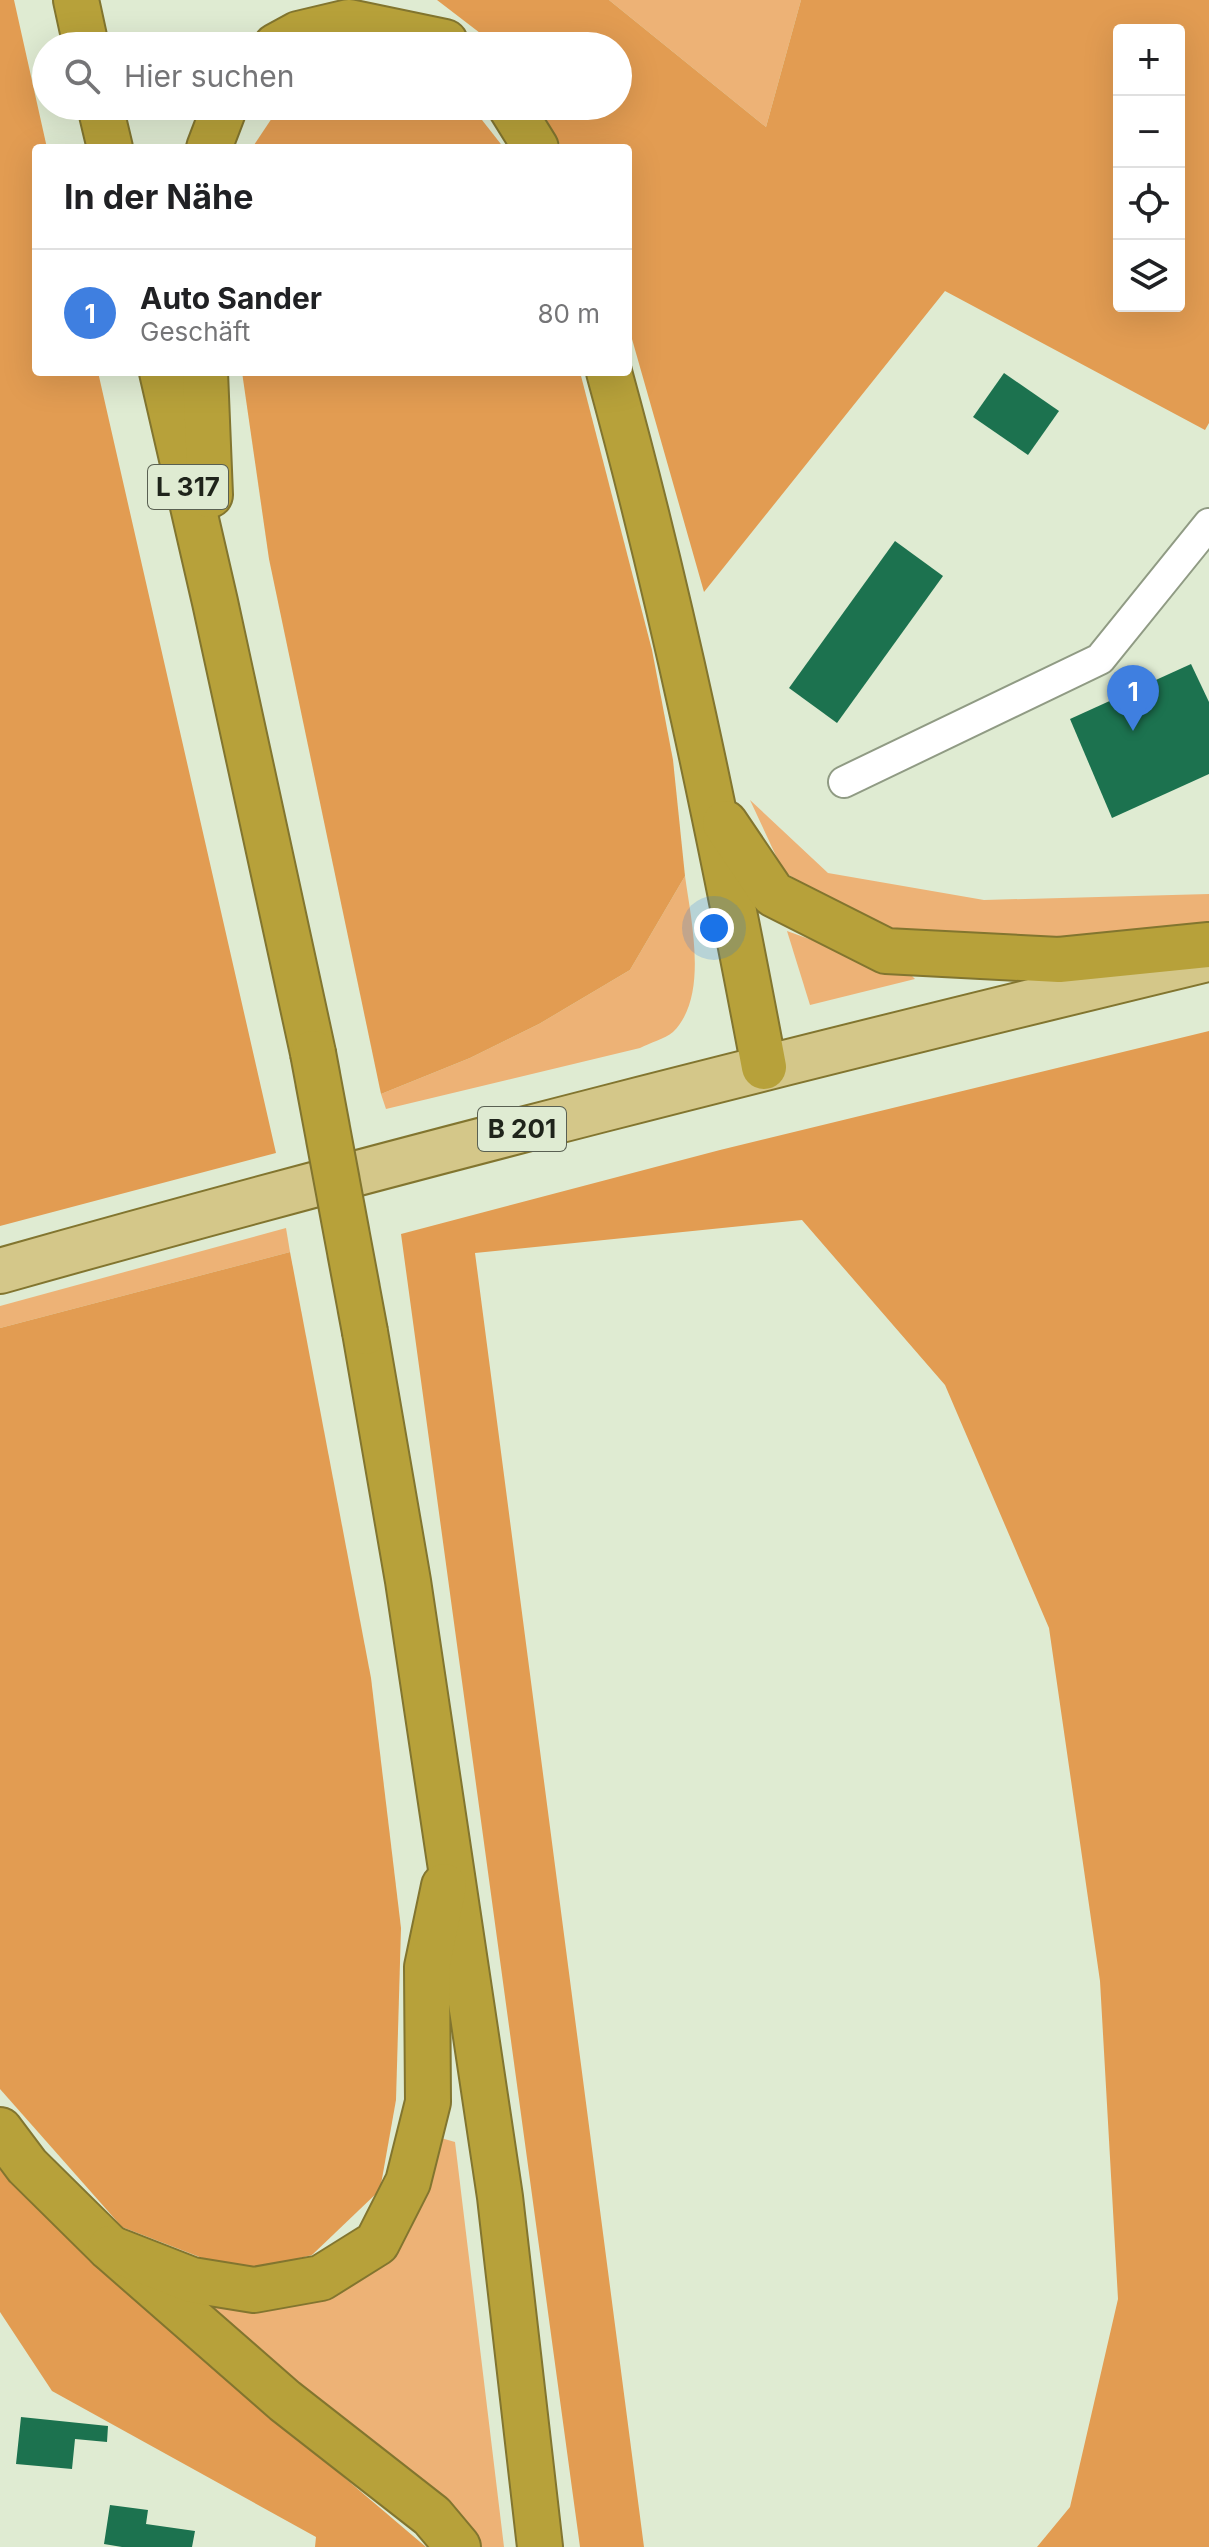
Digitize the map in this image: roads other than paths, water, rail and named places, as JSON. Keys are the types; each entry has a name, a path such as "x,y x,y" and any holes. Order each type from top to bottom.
{"highway":[{"path":"76,0 83,32"},
{"path":"376,0 428,32"},
{"path":"306,32 349,22 394,32"},
{"path":"103,120 109,144"},
{"path":"211,144 220,120"},
{"path":"519,120 534,144"},
{"name":"L 317","path":"163,376 215,602"},
{"path":"205,376 215,602 313,1053 408,1581 500,2197 540,2547"},
{"path":"610,376 645,504 713,805 764,1067"},
{"path":"713,805 773,894 886,951 1059,960 1209,945"},
{"path":"110,2248 192,2280 254,2290 321,2278 377,2243 408,2182 428,2102 427,1967 450,1858"},
{"path":"0,2130 27,2166 110,2248 285,2401 432,2516 458,2547"}],"main road":[{"name":"B 201","path":"0,1271 280,1192 764,1067 1209,959"}],"street":[{"path":"844,782 1100,659 1209,524"}],"place":[{"name":"Auto Sander","path":"1133,731"}]}
